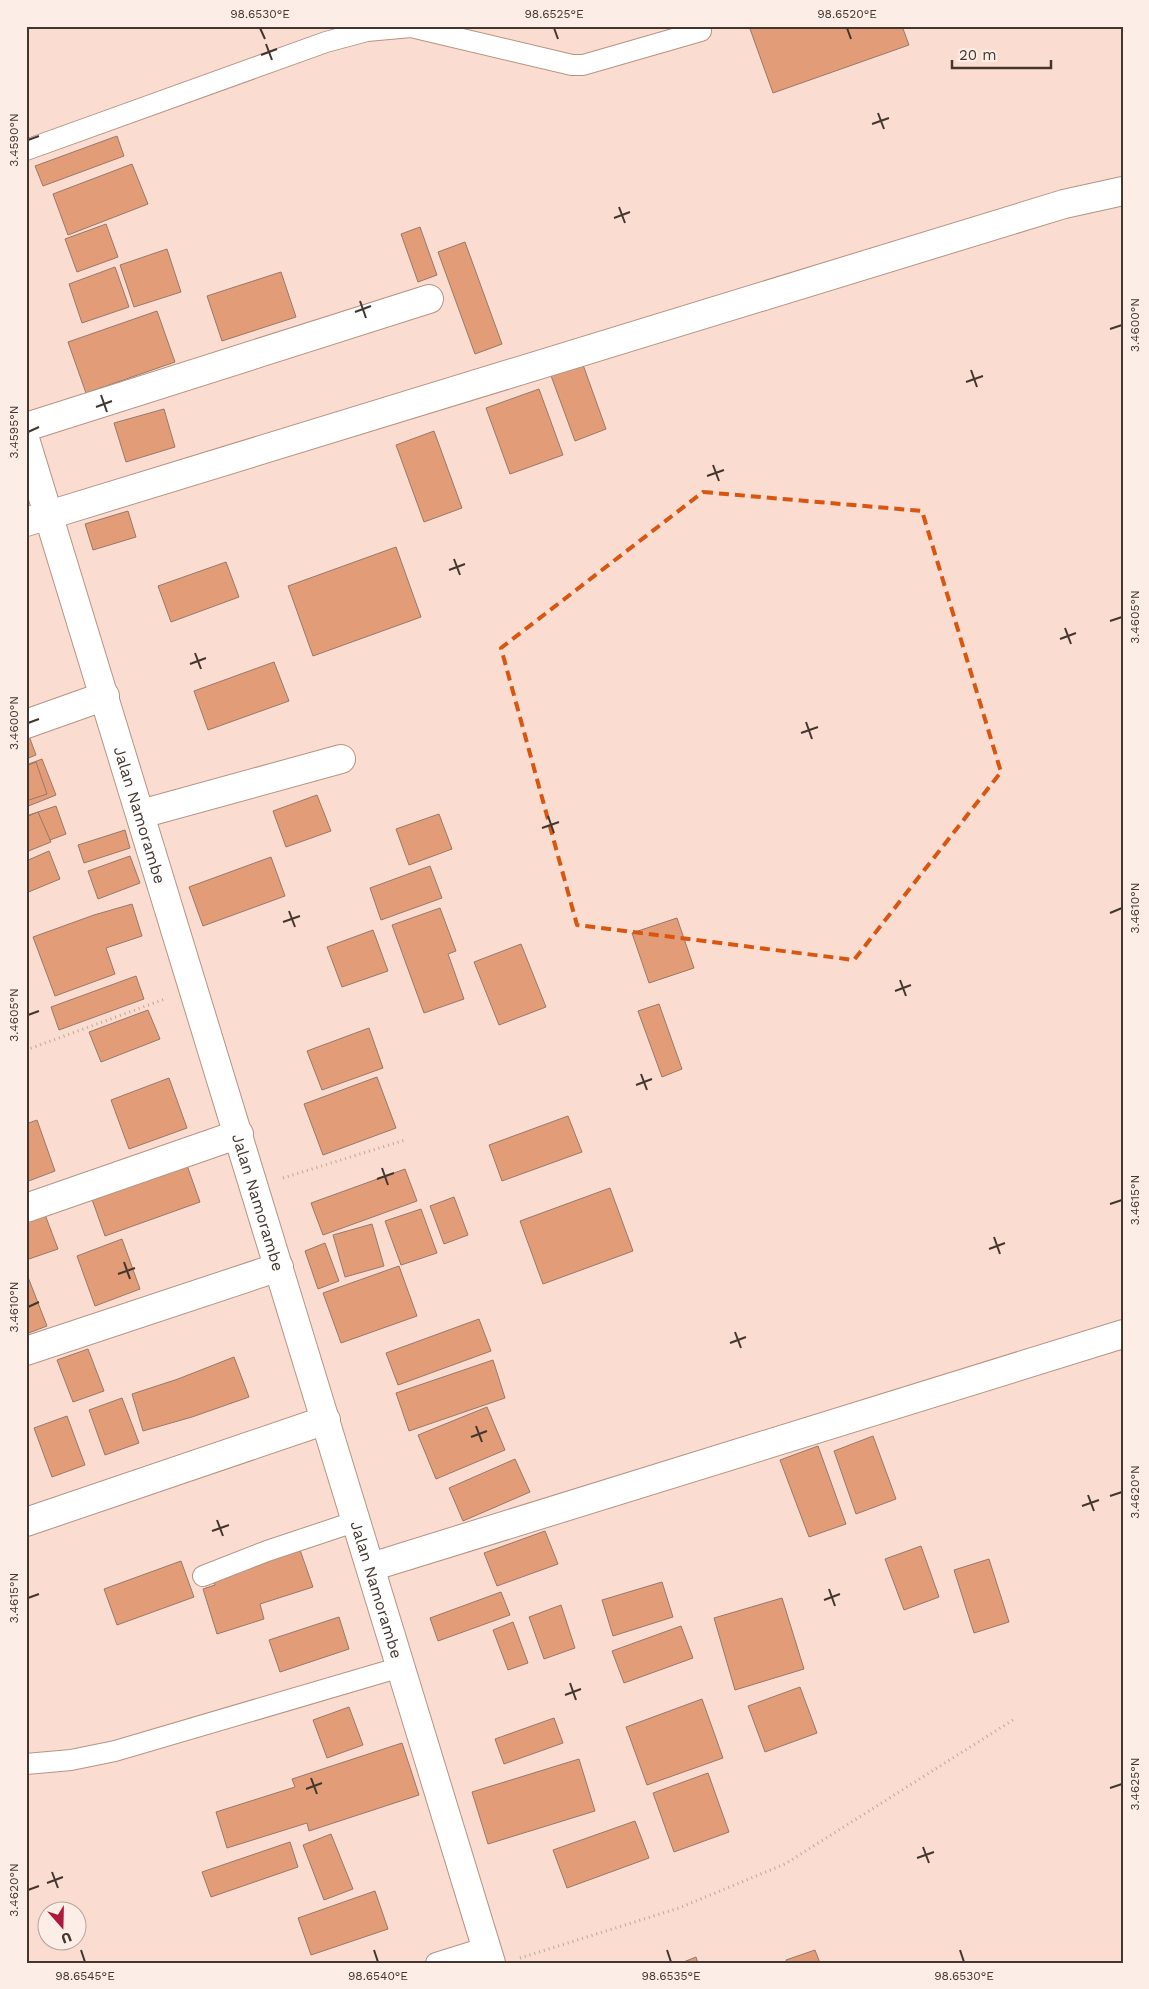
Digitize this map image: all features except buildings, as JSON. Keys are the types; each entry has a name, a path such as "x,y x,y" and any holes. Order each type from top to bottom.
{"street":[{"path":"37,519 1064,204 1123,191"},
{"path":"26,428 429,299"},
{"name":"Jalan Namorambe","path":"26,442 37,519 105,696 401,1667 497,1957"},
{"path":"26,724 105,696"},
{"path":"141,814 341,759"},
{"path":"26,1208 238,1134"},
{"path":"26,1351 279,1266"},
{"path":"371,1567 1123,1334"},
{"path":"26,1522 326,1420"}],"lane":[{"path":"26,150 317,46 367,31 412,27 572,65 596,63 701,31"},
{"path":"203,1576 267,1551 356,1521"},
{"path":"26,1764 71,1760 115,1751 401,1667"},
{"path":"436,1963 497,1957"}],"path":[{"path":"26,1050 194,988"},
{"path":"254,1187 404,1140"},
{"path":"497,1957 679,1908 785,1864 1014,1720"}],"highlighted area":[{"path":"703,492 922,511 1001,772 854,960 577,925 501,648"}]}
